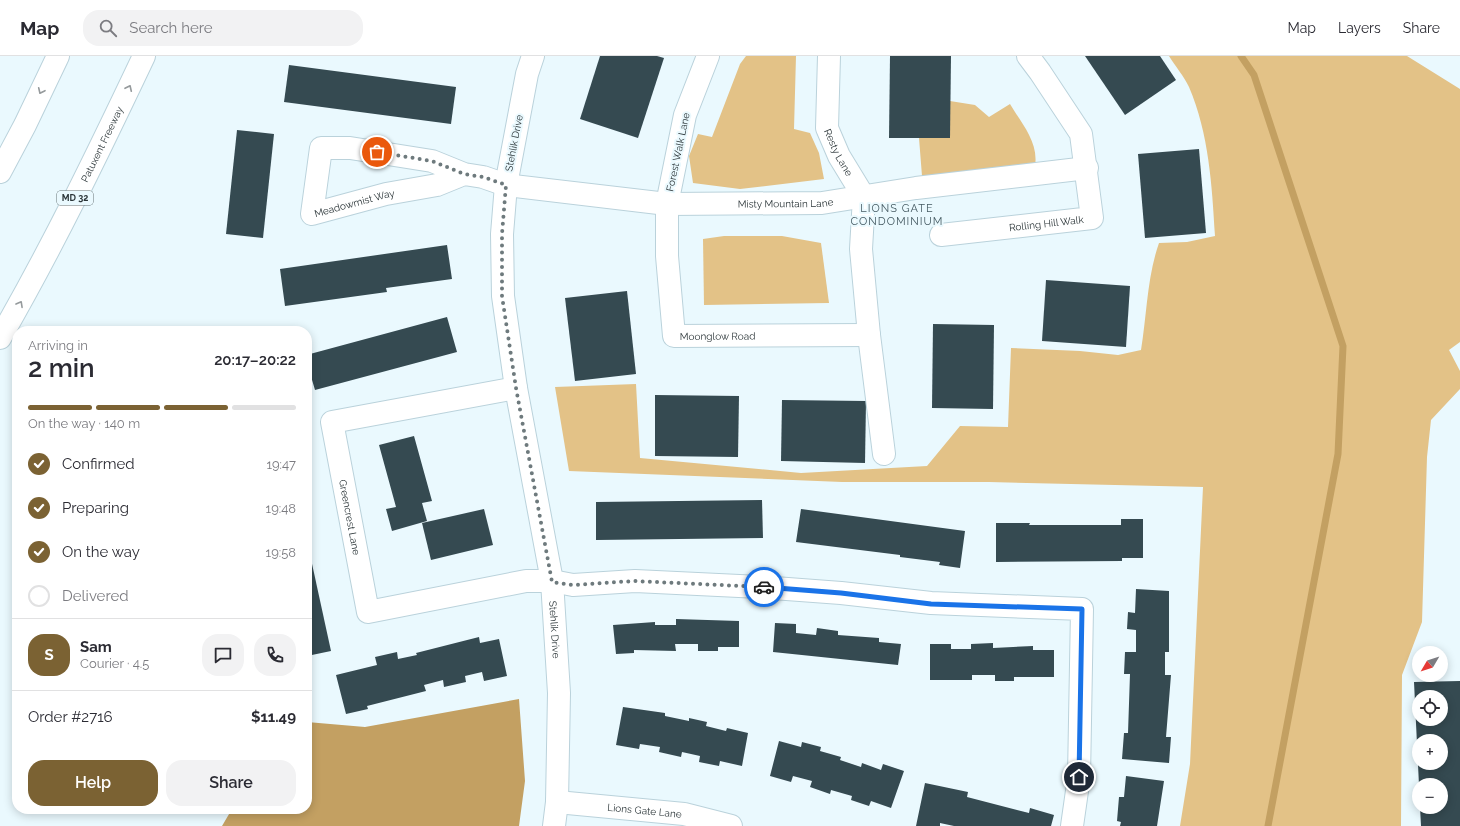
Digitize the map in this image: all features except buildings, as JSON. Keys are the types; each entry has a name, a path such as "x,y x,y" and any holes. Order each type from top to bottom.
{"main road":[{"path":"0,172 25,125 58,56"},
{"name":"Patuxent Freeway","path":"0,338 89,172 144,56"},
{"name":"Stehlik Drive","path":"534,56 527,74 506,185 502,234 502,296 516,388 552,582 559,693 557,802 554,826"},
{"name":"Forest Walk Lane","path":"667,204 685,115 708,56"},
{"name":"Resty Lane","path":"829,56 826,128 839,156 864,197"},
{"name":"Rolling Hill Walk","path":"941,235 1092,218 1087,168 1081,134 1028,56"},
{"name":"Meadowmist Way","path":"464,174 437,185 386,194 312,214 321,148 350,148 432,161 464,174 483,177 506,185"},
{"name":"Misty Mountain Lane","path":"506,185 667,204 822,203 916,188 1087,168"},
{"path":"864,197 861,248 869,335 884,454"},
{"name":"Moonglow Road","path":"667,204 667,256 674,336 869,335"},
{"name":"Greencrest Lane","path":"516,388 332,422 368,612 526,581 552,582"},
{"path":"552,582 573,585 634,581 760,587 841,593 931,604 1082,609 1079,777 1072,826"},
{"name":"Lions Gate Lane","path":"557,802 684,814 731,826"}],"shaded area":[{"path":"746,56 796,56 794,129 810,133 819,153 824,179 740,189 693,183 689,156 698,134 712,137 740,64"},
{"path":"1169,56 1407,56 1460,89 1460,342 1449,350 1460,371 1460,389 1431,420 1427,457 1422,622 1402,675 1401,826 1180,826 1190,764 1203,487 989,482 842,482 569,471 555,387 636,384 640,458 801,473 927,466 960,426 1008,427 1011,348 1080,351 1118,355 1141,350 1152,269 1159,243 1187,242 1215,236 1211,179 1205,141 1196,105 1185,79"},
{"path":"950,101 975,105 989,117 1010,104 1032,141 1036,157 1035,166 922,176 919,138 950,138"},
{"path":"724,236 782,236 821,243 829,303 704,305 703,239"},
{"path":"519,699 525,781 519,826 222,826 229,814 312,814 312,722 365,727"}],"waterway":[{"path":"1241,56 1254,75 1343,346 1338,454 1268,826"}],"way so far":[{"path":"377,152 432,161 464,174 483,177 506,185 502,234 502,296 516,388 552,582 573,585 634,581 764,587"}],"district":[{"name":"LIONS GATE CONDOMINIUM","path":"897,214"}],"route":[{"path":"764,587 841,593 931,604 1082,609 1079,777"}]}
